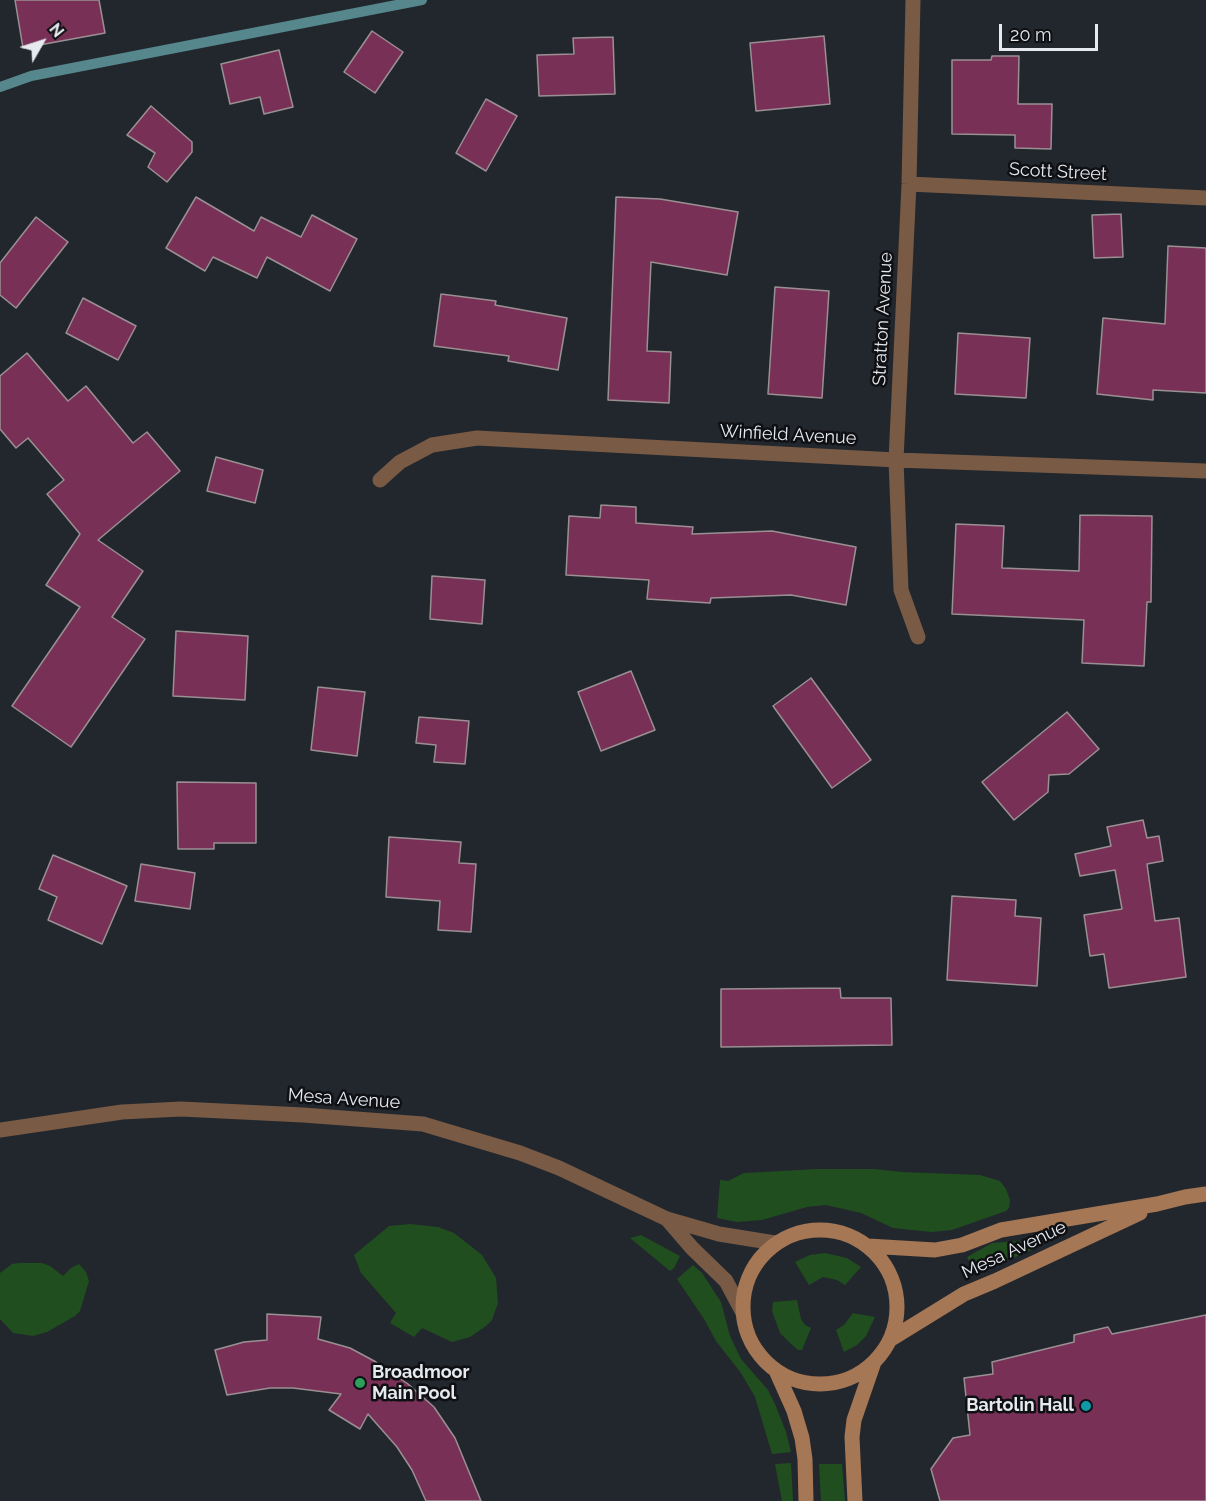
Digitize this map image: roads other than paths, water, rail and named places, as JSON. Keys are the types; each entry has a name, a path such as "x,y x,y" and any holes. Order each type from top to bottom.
{"main road":[{"name":"Mesa Avenue","path":"868,1246 935,1250 962,1245 1001,1230 1206,1194"},
{"name":"Mesa Avenue","path":"891,1339 964,1294 1157,1204"},
{"path":"855,1501 852,1437 854,1420 873,1365 891,1339 898,1314 895,1288 885,1265 868,1246 847,1234 823,1229 798,1232 775,1243 756,1262 745,1285 742,1311 747,1335 759,1357 777,1373 796,1382 816,1385 837,1383 856,1377 873,1365"},
{"path":"777,1373 794,1411 802,1438 806,1501"}],"street":[{"name":"Stratton Avenue","path":"913,0 909,184 896,460 901,590 918,637"},
{"name":"Scott Street","path":"909,184 1206,198"},
{"name":"Winfield Avenue","path":"380,480 400,462 432,445 477,438 896,460 1206,471"},
{"name":"Mesa Avenue","path":"0,1130 122,1112 181,1109 423,1124 520,1152 667,1219 719,1234 775,1243"},
{"name":"Mesa Avenue","path":"667,1219 692,1248 726,1281 742,1311"}],"waterway":[{"path":"0,87 31,76 422,0"}],"place":[{"name":"Broadmoor Main Pool","path":"360,1383"},
{"name":"Bartolin Hall","path":"1086,1406"}]}
